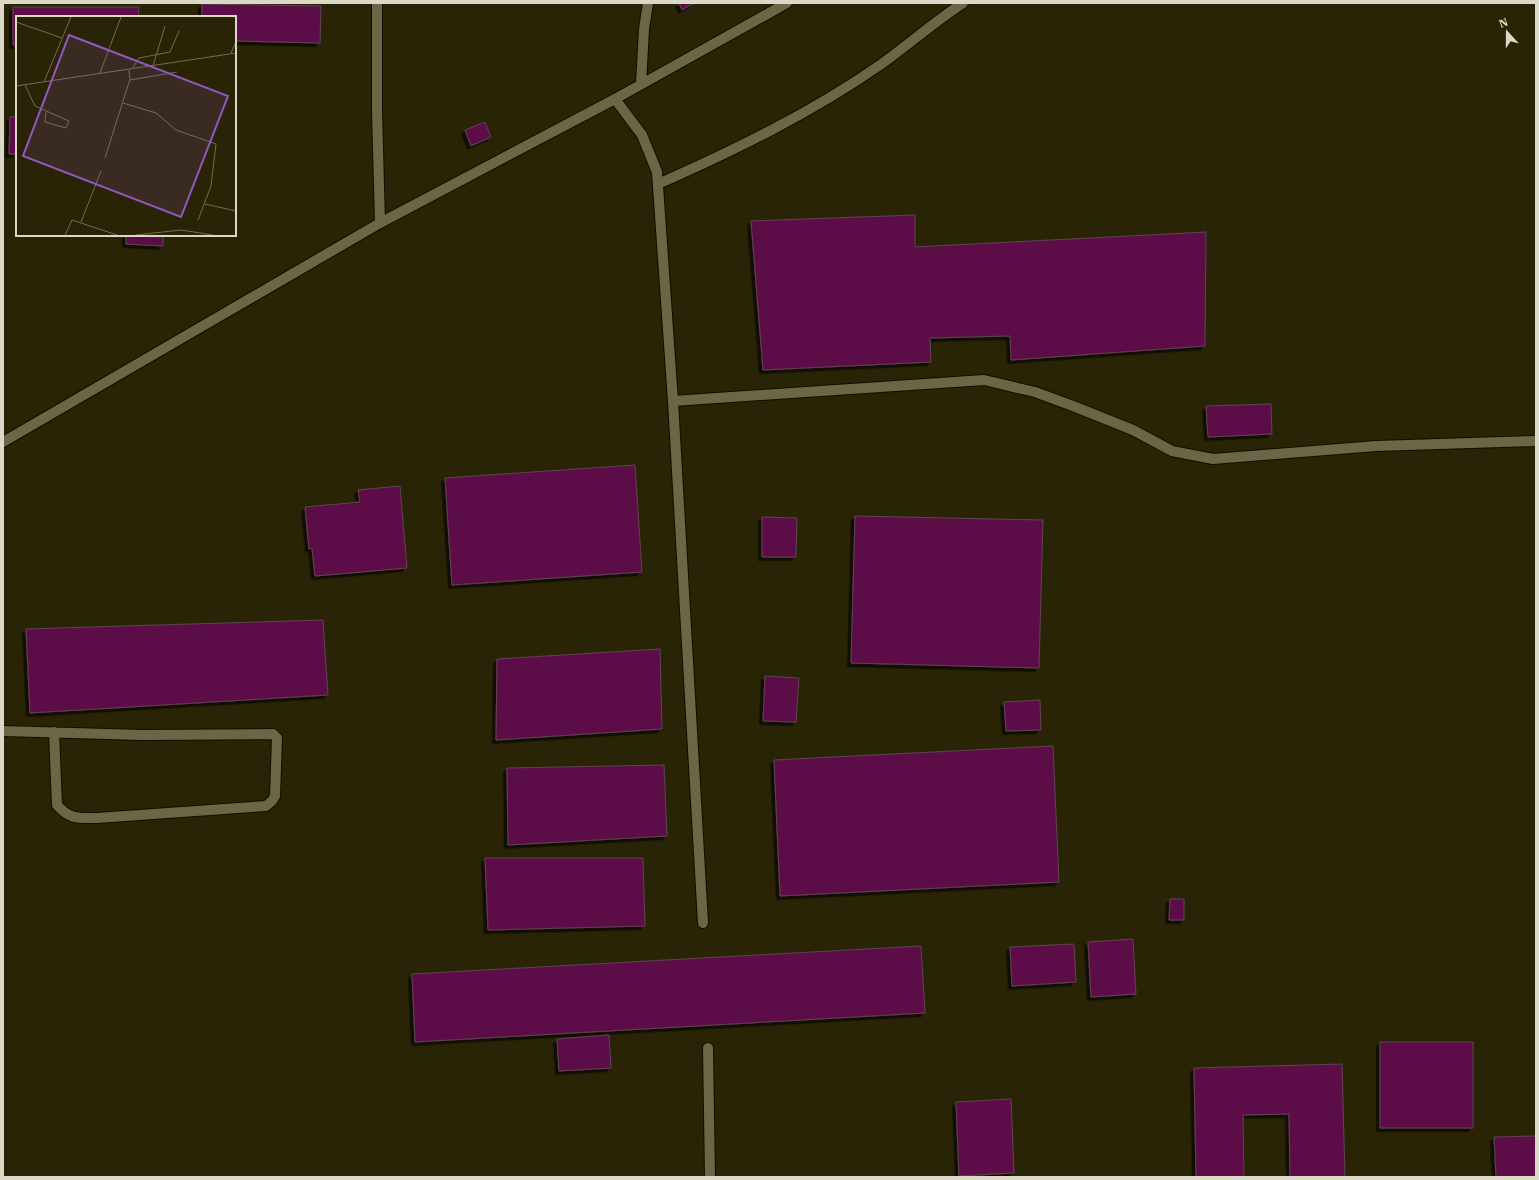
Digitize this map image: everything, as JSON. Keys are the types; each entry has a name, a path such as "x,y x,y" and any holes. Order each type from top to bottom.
{"street":[{"path":"377,3 377,110 380,223"},
{"path":"641,84 644,29 648,3"},
{"path":"3,442 380,223 615,99 787,3"},
{"path":"658,184 707,162 808,110 880,65 947,13 963,3"},
{"path":"615,99 642,135 658,172 674,401 703,923"},
{"path":"674,401 984,380 1035,392 1073,406 1133,430 1172,451 1213,459 1376,446 1536,441"},
{"path":"3,731 54,732 142,734 274,734 277,738 275,796 266,806 97,818 72,818 63,812 58,805 54,732"},
{"path":"708,1048 710,1177"}],"building":[{"path":"679,3 694,3 682,10"},
{"path":"202,4 321,6 320,43 236,41 236,16 202,16"},
{"path":"13,7 139,7 138,16 16,16 16,45 13,45"},
{"path":"10,117 16,117 16,154 9,154"},
{"path":"485,122 491,137 471,146 465,130"},
{"path":"915,215 915,247 1206,232 1205,346 1011,360 1010,336 930,338 931,362 763,370 751,221"},
{"path":"126,236 163,236 163,246 126,244"},
{"path":"1271,404 1272,434 1208,437 1206,406"},
{"path":"635,465 642,572 452,585 445,478"},
{"path":"400,486 407,568 315,576 312,548 309,549 305,507 360,502 358,490"},
{"path":"855,516 1043,520 1039,668 851,663"},
{"path":"762,517 797,518 796,557 762,557"},
{"path":"323,620 328,695 30,713 26,629"},
{"path":"660,649 662,729 496,740 497,659"},
{"path":"765,676 799,678 796,722 763,721"},
{"path":"1040,700 1041,730 1006,731 1004,702"},
{"path":"1053,746 1059,882 780,896 774,760"},
{"path":"664,765 667,836 508,845 507,768"},
{"path":"485,858 643,858 645,926 488,930"},
{"path":"1170,899 1184,899 1184,920 1169,920"},
{"path":"1133,939 1136,994 1091,997 1088,942"},
{"path":"1074,944 1076,982 1012,986 1010,947"},
{"path":"921,946 925,1013 415,1042 412,974"},
{"path":"609,1035 611,1068 559,1071 557,1039"},
{"path":"1380,1042 1473,1042 1473,1128 1380,1128"},
{"path":"1342,1064 1345,1177 1290,1177 1289,1114 1243,1115 1244,1177 1196,1177 1194,1068"},
{"path":"1011,1099 1014,1173 959,1176 956,1102"},
{"path":"1536,1136 1536,1177 1496,1177 1494,1137"}]}
